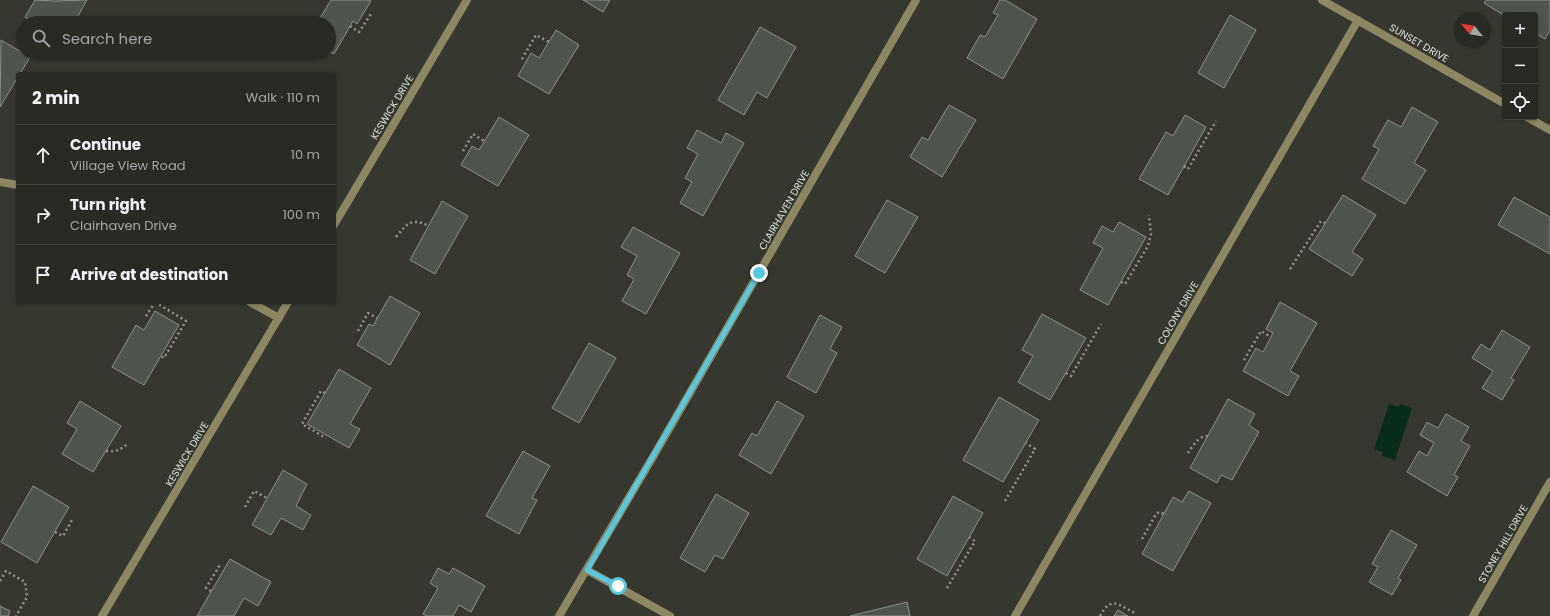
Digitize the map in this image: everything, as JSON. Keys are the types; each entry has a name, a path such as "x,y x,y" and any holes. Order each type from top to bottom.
{"street":[{"name":"KESWICK DRIVE","path":"336,222 467,0"},
{"name":"CLAIRHAVEN DRIVE","path":"559,616 916,0"},
{"name":"SUNSET DRIVE","path":"1322,0 1502,102"},
{"name":"COLONY DRIVE","path":"1015,616 1358,20"},
{"path":"1532,120 1550,130"},
{"path":"0,182 16,185"},
{"path":"254,304 279,318"},
{"name":"KESWICK DRIVE","path":"102,616 287,304"},
{"name":"STONEY HILL DRIVE","path":"1473,616 1550,482"},
{"path":"587,570 670,616"}],"path":[{"path":"350,26 359,32 371,14"},
{"path":"522,59 536,35 548,42"},
{"path":"1184,166 1188,169 1216,121"},
{"path":"463,151 473,134 484,141"},
{"path":"1121,282 1125,284 1148,246 1151,234 1149,215"},
{"path":"396,237 405,227 414,221 428,226"},
{"path":"1290,269 1321,221 1325,223"},
{"path":"146,316 154,304"},
{"path":"158,304 186,321 164,358 161,356"},
{"path":"358,331 368,313 378,318"},
{"path":"1066,373 1071,376 1101,324"},
{"path":"1244,360 1261,332 1271,337"},
{"path":"325,393 321,391 302,424 326,438"},
{"path":"1188,453 1198,440 1204,436 1208,436"},
{"path":"106,451 114,452 128,443"},
{"path":"1005,501 1035,449 1026,444"},
{"path":"245,507 254,491 267,498"},
{"path":"1142,539 1156,514 1159,512 1164,514"},
{"path":"55,532 63,536 72,520"},
{"path":"947,588 975,541 969,537"},
{"path":"211,592 206,588 221,563"},
{"path":"0,581 6,571 25,582 27,597 16,616"},
{"path":"1100,616 1106,606 1111,603 1118,604 1135,613"}],"shaded area":[{"path":"1389,404 1399,407 1400,404 1412,408 1395,460 1382,456 1383,452 1374,449"}],"building":[{"path":"35,0 87,0 78,16 26,16"},
{"path":"331,0 371,1 357,24 353,21 336,51 336,16 321,16"},
{"path":"583,0 610,0 603,12"},
{"path":"1000,0 1005,0 1037,19 1003,79 967,58 980,35 985,37 998,15 993,13"},
{"path":"1486,0 1550,0 1550,30 1545,39 1538,35 1538,12 1502,12 1502,14 1484,3"},
{"path":"1230,15 1256,30 1224,88 1198,73"},
{"path":"760,27 796,47 767,98 757,92 744,115 718,100"},
{"path":"556,30 579,45 549,94 518,76 531,53 539,58"},
{"path":"1,40 16,49 16,60 28,60 21,72 16,72 16,80 0,107"},
{"path":"949,105 976,120 942,177 910,157 922,137 928,140"},
{"path":"1412,107 1438,122 1414,163 1426,170 1405,204 1362,179 1379,149 1373,146 1388,120 1401,127"},
{"path":"1185,115 1206,127 1168,195 1139,179 1166,132 1173,136"},
{"path":"499,117 529,135 498,186 461,165 472,146 479,150"},
{"path":"697,130 721,143 726,133 744,143 703,216 680,203 692,182 685,178 698,154 687,148"},
{"path":"1343,195 1376,215 1352,252 1363,259 1352,276 1309,249"},
{"path":"1514,197 1550,217 1550,254 1498,225"},
{"path":"887,200 918,217 885,273 855,256"},
{"path":"442,201 468,216 435,274 410,260"},
{"path":"1119,222 1146,237 1108,305 1080,290 1103,248 1093,243 1102,226 1113,232"},
{"path":"633,227 680,253 646,314 622,301 634,279 627,275 637,256 621,247"},
{"path":"390,296 420,313 390,365 357,345 369,324 373,326"},
{"path":"1280,302 1317,323 1290,371 1299,376 1288,396 1243,371 1256,348 1263,352 1273,333 1266,329"},
{"path":"155,311 179,325 144,385 112,367 136,325 144,330"},
{"path":"1042,314 1086,338 1050,400 1018,382 1033,356 1022,350"},
{"path":"820,315 842,327 830,349 837,353 816,393 787,377"},
{"path":"1502,330 1530,347 1511,378 1514,380 1502,400 1482,388 1493,371 1472,358 1481,344 1490,350"},
{"path":"589,343 616,358 579,423 552,408"},
{"path":"339,369 371,388 350,424 360,429 349,448 307,424"},
{"path":"999,397 1039,420 1003,482 963,460"},
{"path":"1228,399 1255,414 1249,425 1259,432 1232,480 1221,475 1217,483 1190,468"},
{"path":"80,401 121,426 93,472 62,454 77,429 67,423"},
{"path":"777,401 804,416 771,474 739,455 752,433 757,436"},
{"path":"1446,414 1469,427 1461,441 1470,446 1454,475 1458,477 1447,496 1407,472 1419,451 1427,456 1434,443 1420,435 1427,422 1438,428"},
{"path":"523,451 550,466 532,498 537,500 519,534 486,516"},
{"path":"283,470 307,484 296,506 311,515 303,530 281,518 271,535 252,525"},
{"path":"33,486 69,507 37,563 1,542"},
{"path":"1189,491 1211,503 1173,571 1142,554 1173,497 1182,502"},
{"path":"716,494 749,513 723,559 715,555 705,572 680,558"},
{"path":"953,496 983,513 947,576 917,559"},
{"path":"1391,530 1417,545 1398,578 1401,580 1392,595 1369,582 1378,567 1372,564"},
{"path":"230,559 271,582 258,606 244,598 234,616 197,616"},
{"path":"438,568 449,574 453,568 485,586 471,612 459,605 453,616 427,616 423,614 438,588 430,583"},
{"path":"907,602 910,616 850,616"},
{"path":"0,606 10,611 8,616 0,616"},
{"path":"1118,610 1128,616 1114,616"}],"route":[{"path":"618,586 587,570 759,273"}]}
